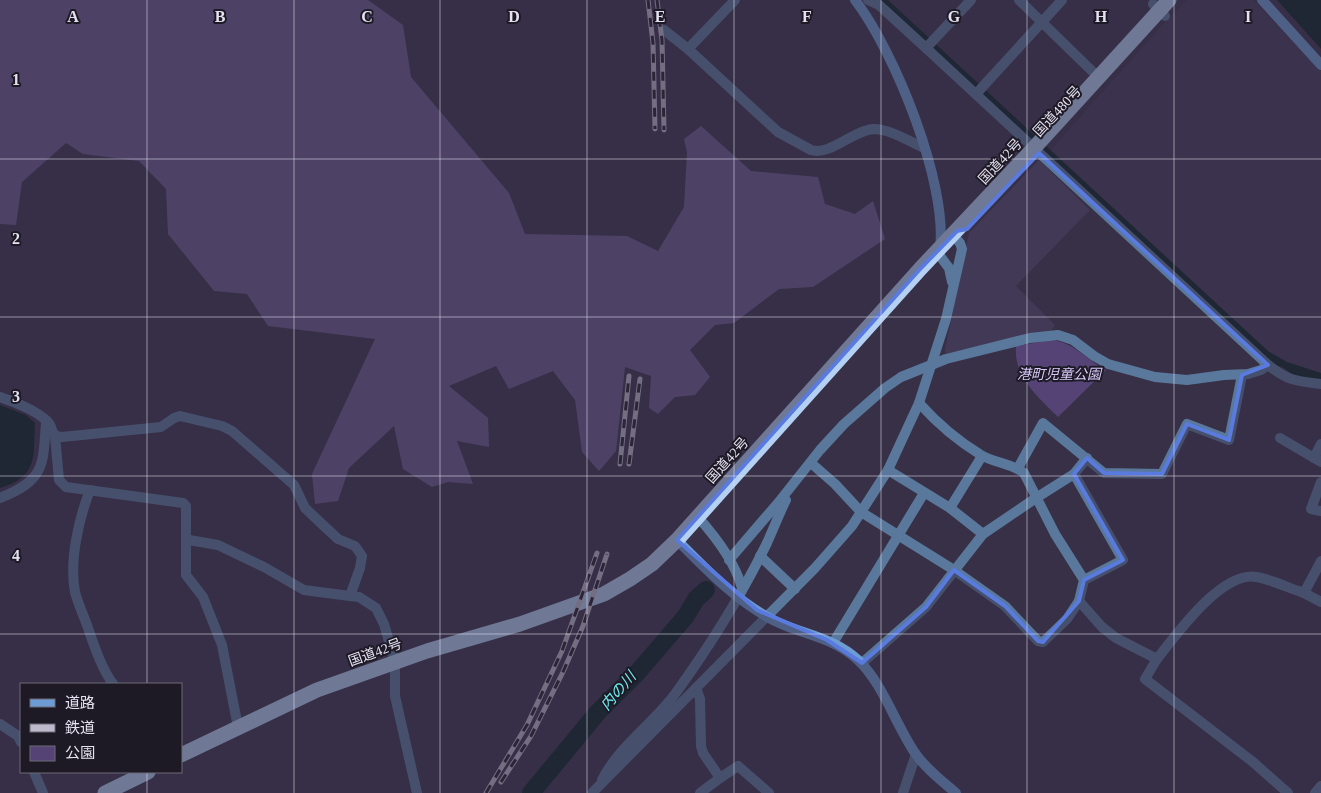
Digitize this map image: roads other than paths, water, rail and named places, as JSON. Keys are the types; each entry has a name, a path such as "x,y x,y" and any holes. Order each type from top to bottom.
{"highway":[{"name":"国道42号","path":"182,755 317,690 427,651 546,616 604,594 652,564 677,540 940,249 1169,0"},
{"name":"国道480号","path":"1034,148 1180,0"},
{"name":"国道480号","path":"1034,148 1092,71 1150,3"},
{"path":"105,793 143,773"}],"street":[{"path":"688,48 735,0"},
{"path":"860,0 879,5 1268,365 1279,374 1291,380 1321,384"},
{"path":"860,0 899,79 924,148 940,213 940,249 942,259 950,272 952,290"},
{"path":"926,48 972,0"},
{"path":"1019,0 1092,71"},
{"path":"976,94 1062,0"},
{"path":"1262,0 1321,64"},
{"path":"1150,3 1165,16"},
{"path":"664,30 688,48 778,132 811,150 817,152 826,150 854,135 873,130 892,134 924,148"},
{"path":"595,790 795,589 841,540 888,470 919,403 946,319 962,250 955,233 940,213"},
{"path":"729,560 839,430 885,388 905,374 932,364 1030,338 1058,335 1073,340 1108,364 1155,378 1187,380 1224,374 1242,375 1258,372 1268,365"},
{"path":"1018,468 1043,423 1104,473 1162,474 1187,424 1228,440 1242,375"},
{"path":"0,397 22,405 46,420 55,436 59,480 66,487 183,503 186,506 186,575 203,597 222,644 238,727"},
{"path":"811,463 835,484 861,512 954,570 1005,606 1038,641 1043,642 1067,619 1079,601 1084,580 1055,534 1024,472 1018,468 982,456 938,423 919,403"},
{"path":"55,436 62,437 161,427 180,416 227,428 294,485 306,508 338,539 355,546 358,550 362,556 360,568 350,596"},
{"path":"0,498 24,488 38,474 44,446 46,420"},
{"path":"1280,438 1318,460 1321,444"},
{"path":"950,508 982,456"},
{"path":"862,663 926,607 984,534 1074,474 1087,458"},
{"path":"888,470 950,508 984,534"},
{"path":"1074,474 1123,560 1084,580"},
{"path":"1321,482 1311,509 1321,511"},
{"path":"595,790 612,762 671,699 701,656 760,556 794,485"},
{"path":"90,490 83,508 76,547 74,584 97,654 111,683"},
{"path":"833,643 924,493"},
{"path":"697,516 729,560 740,592"},
{"path":"186,537 189,540 223,547 264,567 304,590 359,597 376,608 384,624 395,662 395,696 417,793"},
{"path":"677,540 710,573 740,592 767,617 782,624 817,635 849,652 862,663 916,754 932,772 956,793"},
{"path":"760,556 795,589"},
{"path":"1304,594 1321,561"},
{"path":"1288,793 1253,762 1145,679 1156,660 1180,630 1207,600 1232,582 1248,576 1257,577 1321,602"},
{"path":"1079,601 1116,638 1156,660"},
{"path":"696,688 700,699 701,746 703,753 720,778"},
{"path":"0,724 18,736 20,740"},
{"path":"903,793 916,754"},
{"path":"700,793 738,766 769,793"},
{"path":"34,773 43,793"},
{"path":"1315,793 1321,786"}],"waterway":[{"name":"内の川","path":"531,793 598,712 637,673 686,616 696,599 706,590"}],"railway":[{"path":"648,0 653,43 655,129"},
{"path":"657,0 662,40 664,130"},
{"path":"620,464 629,376"},
{"path":"629,464 640,379"},
{"path":"486,793 527,725 562,651 597,553"},
{"path":"501,782 531,736 563,672 583,626 607,554"}],"park label":[{"name":"港町児童公園","path":"1059,374"}]}
